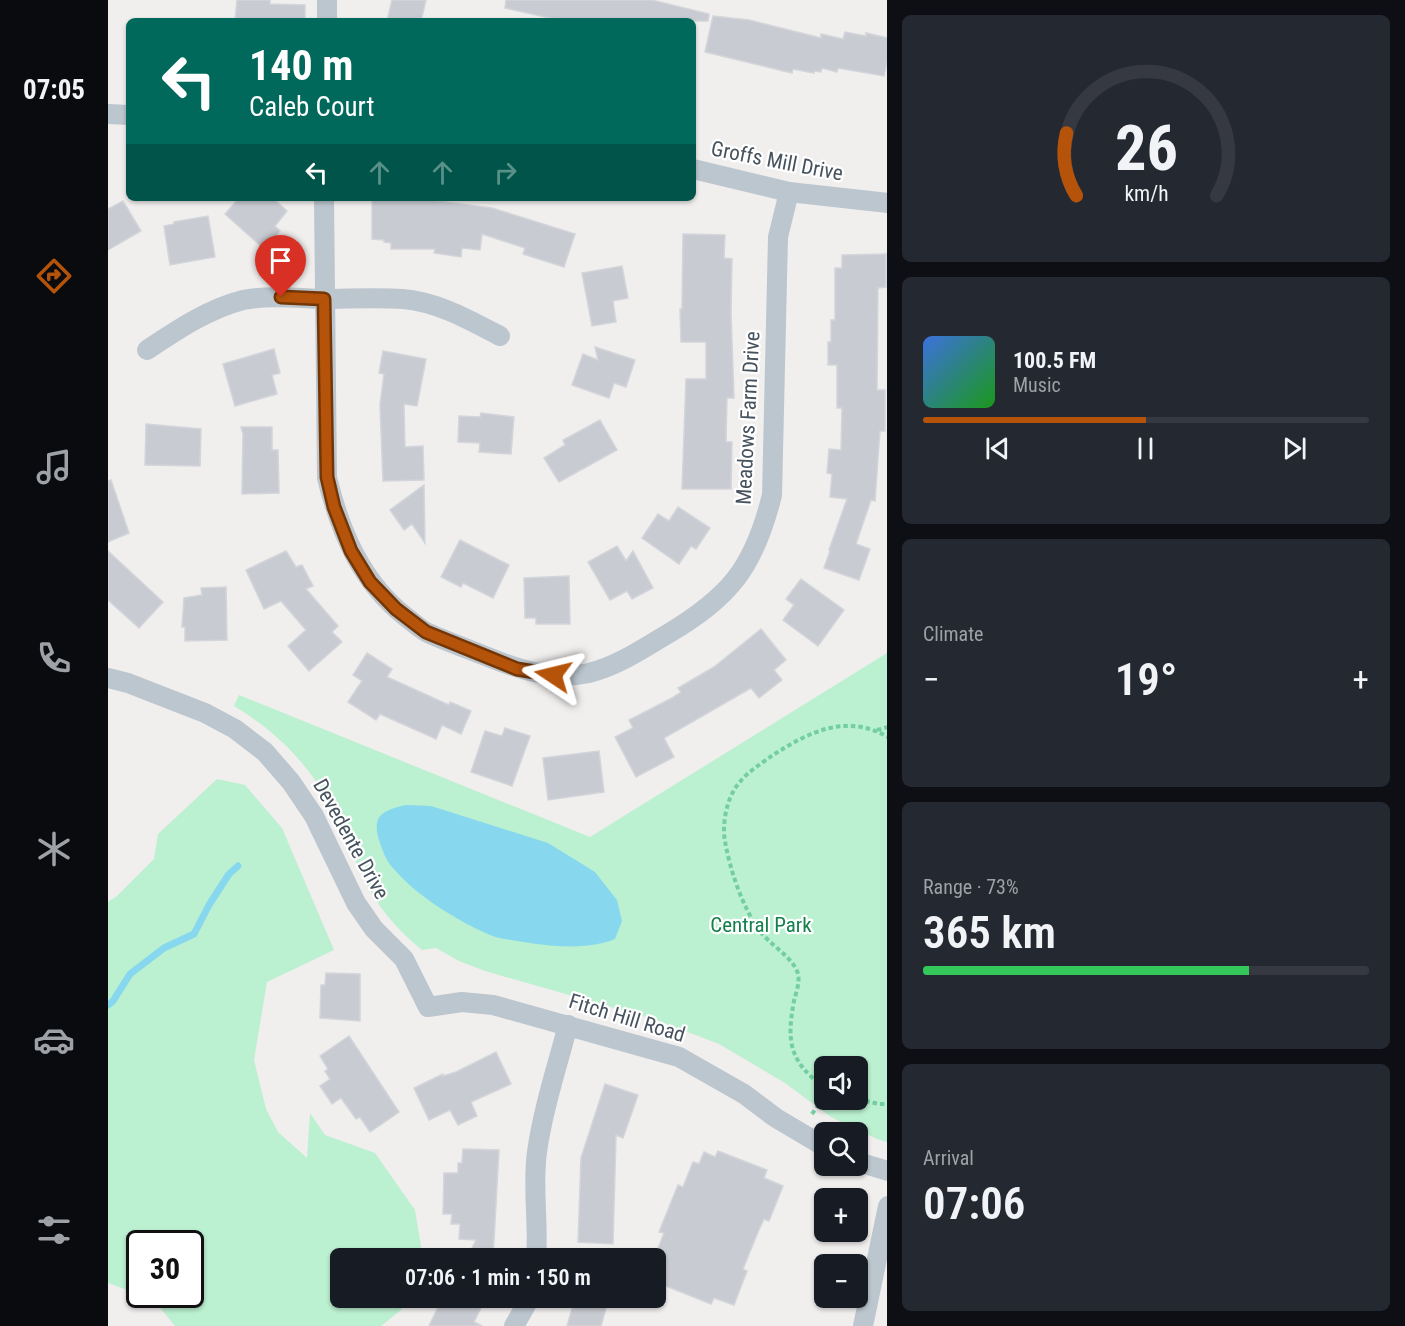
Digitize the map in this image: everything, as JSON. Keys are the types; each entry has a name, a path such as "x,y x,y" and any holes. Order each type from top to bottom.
{"street":[{"path":"327,0 327,18"},
{"path":"108,114 126,115"},
{"name":"Groffs Mill Drive","path":"696,170 789,192 887,202"},
{"name":"Meadows Farm Drive","path":"324,201 327,477 334,507 351,551 370,582 396,609 426,632 517,669 553,675 588,673 618,663 699,613 725,592 749,562 764,530 772,495 778,237 789,192"},
{"path":"147,350 179,328 210,312 244,300 281,297 404,299 433,305 458,314 500,336"},
{"name":"Devedente Drive","path":"108,678 128,682 205,713 235,729 265,752 291,782 314,816 356,903 374,929 404,959 428,1007"},
{"name":"Fitch Hill Road","path":"428,1007 462,1002 493,1005 679,1057 744,1094 776,1119 814,1141"},
{"path":"537,1248 537,1152 568,1025"},
{"path":"868,1165 887,1171"},
{"path":"863,1326 887,1211"},
{"path":"514,1326 524,1308"}],"path":[{"path":"814,1079 794,1058 790,1041 798,976 793,964 759,930 748,912 738,888 724,839 726,816 732,792 743,778 790,744 816,730 835,726 876,730 887,727"},
{"path":"876,730 887,736"},
{"path":"868,1102 887,1104"}],"green space":[{"name":"Central Park","path":"887,653 887,1142 868,1135 868,1122 841,1122 822,1110 868,1110 868,1056 814,1056 814,1104 785,1083 719,1044 656,1020 485,971 459,961 436,948 422,950 395,925 373,896 334,812 311,774 276,736 234,706 239,695 590,837"},
{"path":"217,779 245,785 282,828 334,950 267,982 254,1060 266,1109 278,1132 307,1158 310,1113 325,1135 375,1153 415,1210 421,1248 330,1248 330,1308 402,1308 381,1326 175,1326 160,1308 204,1308 204,1230 126,1230 126,1289 108,1283 108,902 154,859 158,834"}],"water":[{"path":"406,805 431,806 548,843 595,872 617,900 622,921 615,939 591,945 566,946 500,938 451,915 413,888 386,858 377,831 378,819 386,811"}],"building":[{"path":"237,0 270,0 270,4 305,5 305,18 235,18"},
{"path":"392,0 426,0 422,18 388,18"},
{"path":"506,0 652,0 709,14 708,21 696,21 696,18 550,18 505,8"},
{"path":"713,16 749,20 821,38 821,34 843,39 845,32 866,36 866,33 887,38 887,62 884,76 838,68 837,72 822,68 821,72 814,71 814,73 793,69 792,73 705,52"},
{"path":"123,201 141,231 108,250 108,209"},
{"path":"236,201 276,201 287,211 275,226 280,231 264,249 225,214"},
{"path":"372,201 438,201 492,208 575,234 564,267 523,254 525,248 482,234 480,250 462,248 461,257 434,253 435,249 391,249 391,243 372,239"},
{"path":"208,216 215,257 170,265 164,226"},
{"path":"683,234 725,235 724,258 732,259 734,398 727,398 726,442 732,442 731,489 682,489 686,379 706,379 706,342 681,342"},
{"path":"886,254 886,287 878,288 877,390 885,390 885,431 880,431 875,501 871,500 856,544 870,549 859,580 824,568 847,499 830,497 832,474 827,473 829,449 841,450 842,408 837,408 837,365 828,365 828,342 831,342 831,320 835,320 835,268 842,268 842,255"},
{"path":"622,266 628,298 613,301 616,322 592,326 582,273"},
{"path":"595,347 635,360 626,387 614,383 609,398 572,385 583,354 598,360"},
{"path":"274,349 280,373 272,375 277,394 235,406 223,364"},
{"path":"383,351 426,359 417,406 404,404 405,447 423,446 424,480 383,481 380,405 384,374 379,373"},
{"path":"481,413 514,417 511,454 479,452 480,443 458,442 459,416 480,417"},
{"path":"600,420 617,450 559,482 544,458 565,445 563,440"},
{"path":"146,424 201,429 200,466 145,465"},
{"path":"241,427 272,427 272,450 278,450 279,493 242,494 243,434"},
{"path":"111,480 129,533 108,542 108,481"},
{"path":"424,485 425,543 412,524 404,530 390,510"},
{"path":"678,507 710,528 696,549 691,546 679,564 642,538 658,514 669,521"},
{"path":"460,540 509,565 493,598 463,583 461,587 441,577"},
{"path":"617,546 626,561 633,551 653,588 632,599 627,591 610,600 588,562"},
{"path":"108,551 163,602 139,628 108,600"},
{"path":"286,551 296,567 302,565 313,586 306,589 338,626 332,632 342,642 309,671 288,646 306,630 281,601 264,609 246,570"},
{"path":"569,576 570,624 536,624 536,618 525,618 524,578"},
{"path":"801,579 844,610 818,646 783,620 794,605 786,599"},
{"path":"226,587 227,640 185,641 185,627 182,627 184,598 202,595 201,588"},
{"path":"761,629 786,660 774,670 782,680 759,698 751,688 664,738 674,757 636,777 615,737 633,728 629,720 681,692 678,688 714,667"},
{"path":"367,653 392,669 387,677 449,705 450,702 471,711 461,734 442,725 436,739 380,714 376,720 348,702 362,681 353,675"},
{"path":"505,728 530,736 512,786 471,772 485,731 502,736"},
{"path":"599,751 604,792 548,800 543,758"},
{"path":"326,973 360,974 360,1021 320,1018 321,985 325,985"},
{"path":"349,1036 399,1112 370,1132 360,1117 356,1119 341,1098 332,1104 320,1086 330,1079 325,1071 328,1069 320,1056"},
{"path":"496,1052 511,1084 471,1102 477,1116 458,1125 450,1110 429,1120 414,1088 443,1074 443,1076 456,1072"},
{"path":"605,1084 638,1095 623,1138 616,1135 613,1244 578,1242 581,1158"},
{"path":"463,1149 499,1150 494,1248 472,1248 476,1240 459,1239 460,1224 451,1224 452,1214 443,1214 444,1173 458,1173 458,1163 462,1163"},
{"path":"718,1151 767,1170 764,1178 783,1186 769,1221 764,1219 758,1232 743,1269 747,1271 734,1305 714,1298 711,1304 666,1286 666,1248 658,1248 664,1233 659,1232 678,1185 683,1187 693,1162 699,1164 704,1152 715,1157"},
{"path":"438,1308 481,1308 474,1322 482,1326 429,1326"},
{"path":"572,1308 606,1308 601,1326 567,1326"}],"waterway":[{"path":"108,1005 130,974 164,948 194,934 229,874 238,866"}],"route":[{"path":"281,297 324,299 327,477 334,507 351,551 370,582 396,609 426,632 517,669 553,675"}]}
